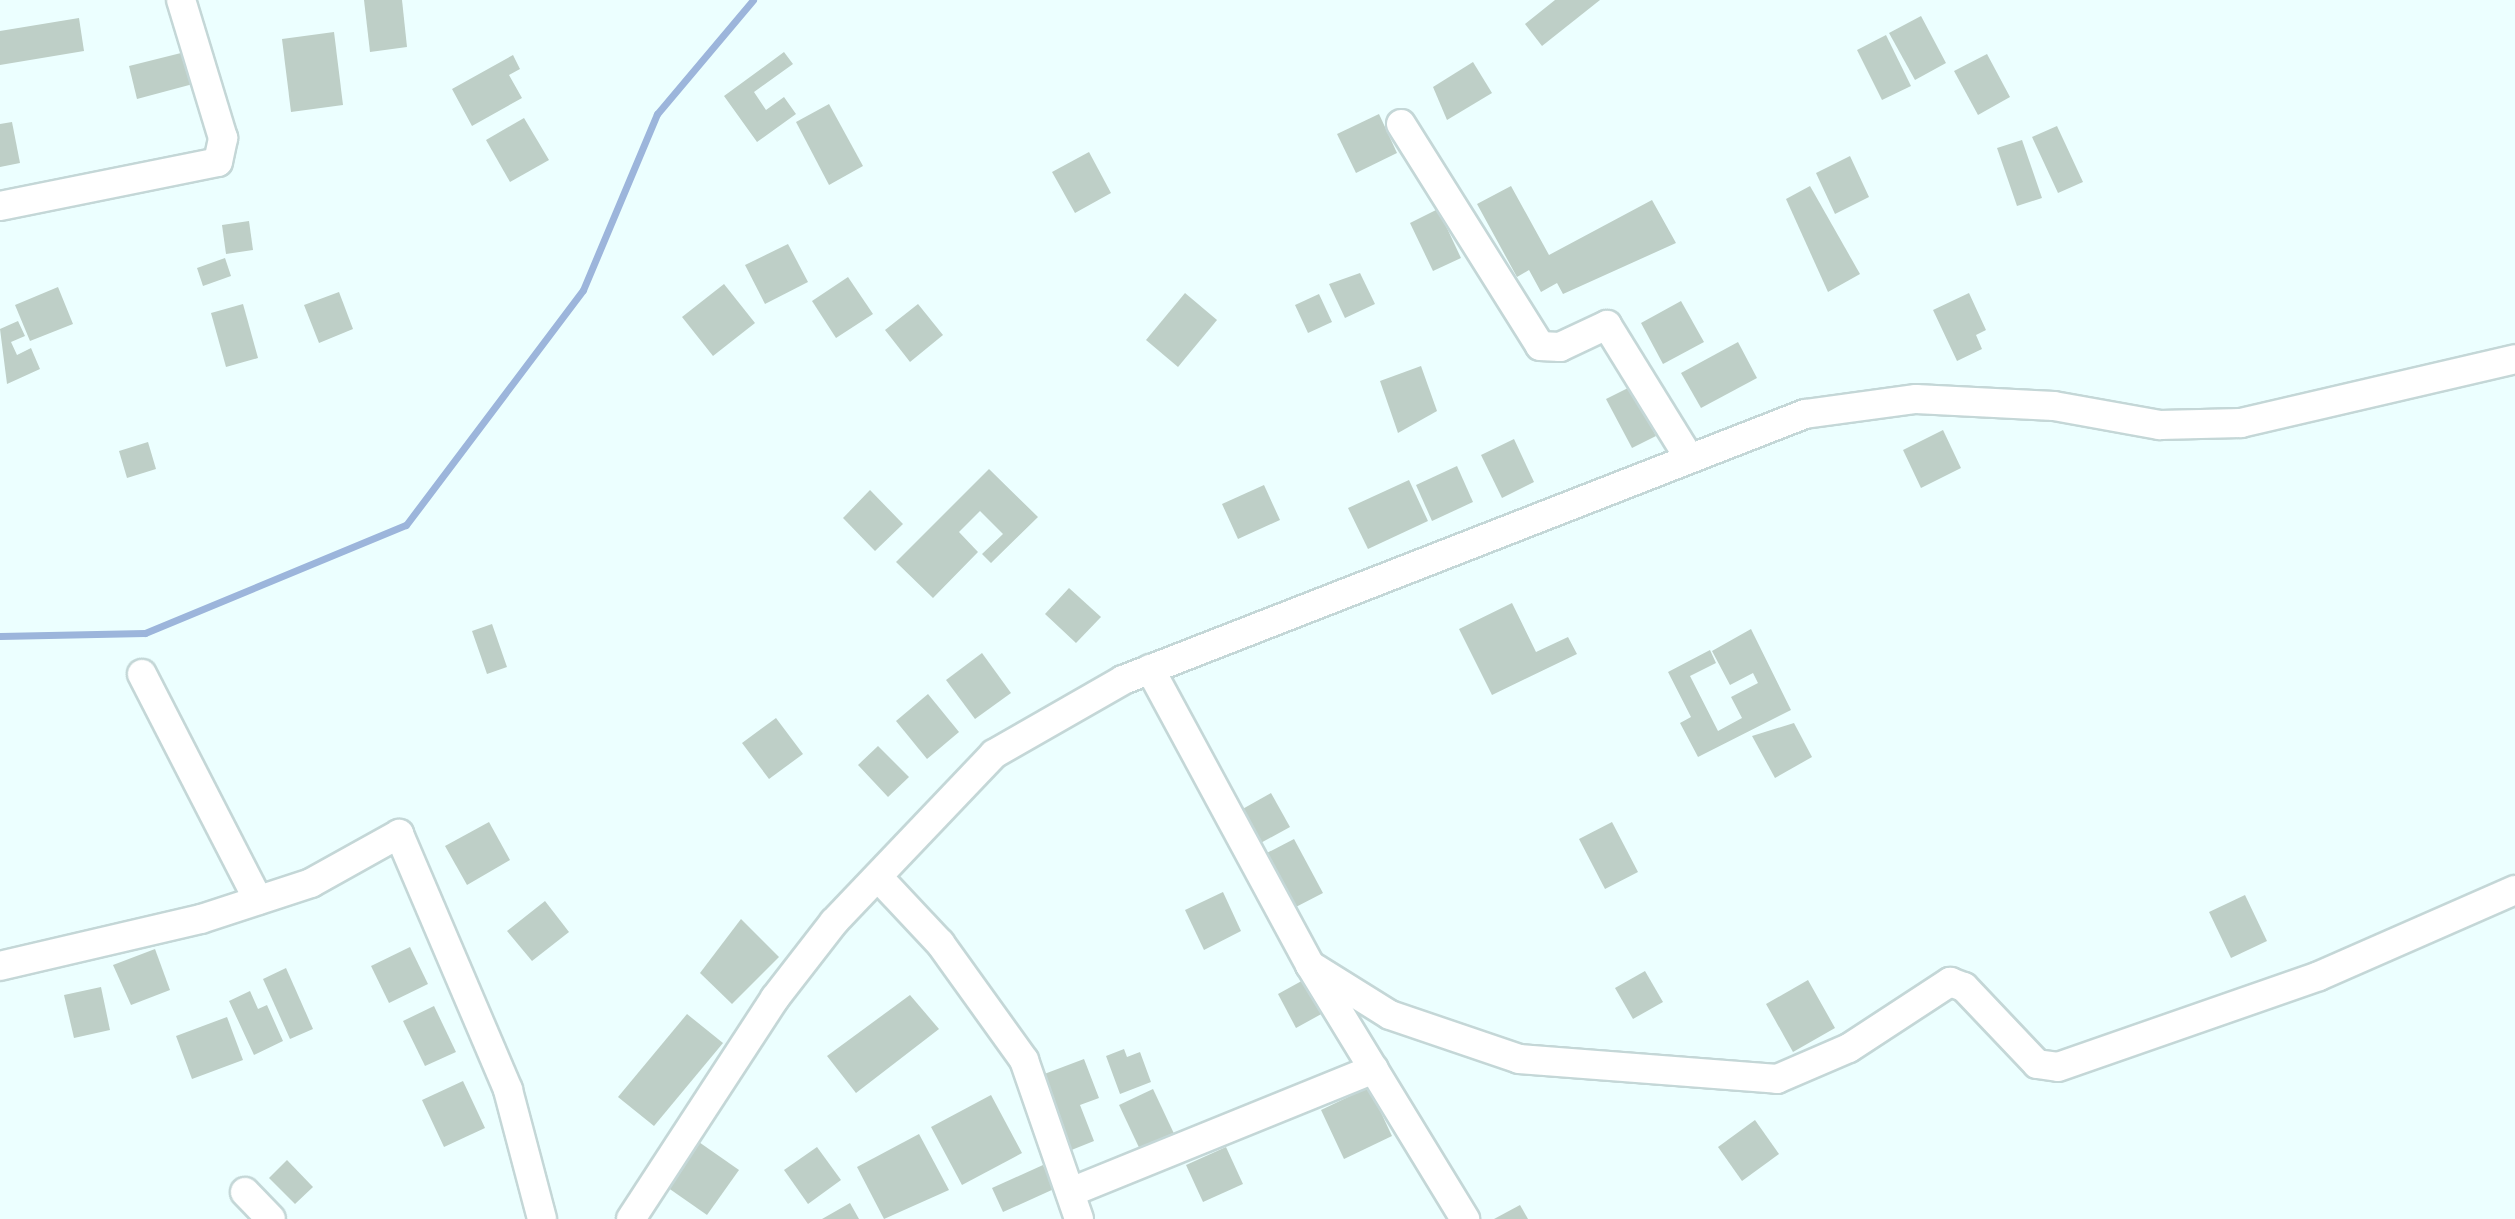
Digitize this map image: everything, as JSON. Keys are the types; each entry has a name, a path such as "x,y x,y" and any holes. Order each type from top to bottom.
{"street":[{"path":"0,206 218,162 223,138 181,0"},
{"path":"1401,124 1540,346 1560,347 1607,325 1689,458"},
{"path":"631,1219 775,998 878,877 994,754 1150,669 1784,420 1864,405 1997,401 2160,425 2241,423 2515,359"},
{"path":"1150,669 1310,965 1465,1219"},
{"path":"142,674 258,900"},
{"path":"0,966 258,900 331,874 399,834 508,1090 542,1219"},
{"path":"878,877 940,943 1017,1049 1079,1219"},
{"path":"1310,965 1390,1015 1519,1059 1777,1079 1849,1048 1950,982 1964,987 2037,1064 2058,1067 2319,976 2515,890"},
{"path":"1071,1192 1374,1069"},
{"path":"245,1192 271,1219"}],"building":[{"path":"364,0 402,0 407,47 370,52"},
{"path":"1555,0 1600,0 1542,46 1525,24"},
{"path":"1921,16 1946,63 1915,80 1889,33"},
{"path":"79,18 84,51 0,65 0,31"},
{"path":"334,32 343,105 291,112 282,39"},
{"path":"1886,35 1911,86 1882,100 1857,50"},
{"path":"185,52 193,84 137,99 129,66"},
{"path":"784,52 793,64 754,92 766,110 784,97 796,114 757,142 724,96"},
{"path":"1987,54 2010,97 1978,115 1954,71"},
{"path":"513,55 520,69 509,75 522,98 472,126 452,89"},
{"path":"1473,62 1492,93 1447,120 1433,87"},
{"path":"829,104 863,166 829,185 796,122"},
{"path":"1379,114 1397,153 1356,173 1337,134"},
{"path":"524,118 549,160 510,182 486,140"},
{"path":"12,122 20,163 0,167 0,124"},
{"path":"2057,126 2083,182 2058,193 2032,137"},
{"path":"2022,140 2042,198 2017,206 1997,148"},
{"path":"1089,152 1111,193 1075,213 1052,172"},
{"path":"1850,156 1869,197 1835,214 1816,173"},
{"path":"1511,186 1549,255 1652,200 1676,243 1563,294 1557,283 1541,292 1529,270 1517,277 1477,204"},
{"path":"1810,186 1860,274 1828,292 1786,199"},
{"path":"1438,209 1461,258 1433,271 1410,223"},
{"path":"249,221 253,250 226,254 222,225"},
{"path":"788,244 808,282 765,304 745,265"},
{"path":"225,258 231,276 203,286 197,268"},
{"path":"1360,273 1375,304 1345,318 1329,284"},
{"path":"848,277 873,314 836,338 812,301"},
{"path":"724,284 755,323 713,356 682,317"},
{"path":"58,287 73,324 30,341 15,305"},
{"path":"339,292 353,329 319,343 304,305"},
{"path":"1185,293 1217,320 1178,367 1146,340"},
{"path":"1969,293 1986,330 1976,335 1982,349 1957,361 1933,310"},
{"path":"1319,294 1332,322 1308,333 1295,305"},
{"path":"1681,301 1704,342 1663,364 1641,323"},
{"path":"243,304 258,358 226,367 211,313"},
{"path":"918,304 943,335 910,362 885,330"},
{"path":"18,321 25,336 11,342 17,355 31,348 40,369 7,384 0,329"},
{"path":"1738,342 1757,378 1701,408 1681,373"},
{"path":"1421,366 1437,411 1398,433 1380,381"},
{"path":"1630,387 1656,436 1632,448 1606,399"},
{"path":"1943,430 1961,468 1921,488 1903,450"},
{"path":"1514,439 1534,482 1502,498 1481,455"},
{"path":"148,442 156,469 127,478 119,451"},
{"path":"1457,466 1473,502 1432,521 1416,485"},
{"path":"989,469 1038,517 991,563 982,554 1003,534 980,511 959,532 978,552 933,598 896,562"},
{"path":"1409,480 1428,521 1368,549 1348,508"},
{"path":"1264,485 1280,520 1238,539 1222,504"},
{"path":"870,490 903,524 875,551 843,518"},
{"path":"1069,588 1101,617 1076,643 1045,614"},
{"path":"1512,603 1536,652 1568,637 1577,654 1492,695 1459,629"},
{"path":"492,624 507,667 487,674 472,631"},
{"path":"1751,629 1791,710 1698,757 1680,723 1691,717 1668,672 1710,650 1716,663 1690,676 1718,731 1742,718 1731,697 1758,683 1753,673 1730,685 1712,651"},
{"path":"982,653 1011,693 975,719 946,680"},
{"path":"928,694 959,732 927,759 896,721"},
{"path":"776,718 803,754 769,779 742,743"},
{"path":"1794,723 1812,757 1775,778 1752,736"},
{"path":"878,746 909,777 888,797 858,765"},
{"path":"1271,793 1290,827 1257,845 1239,811"},
{"path":"489,822 510,860 467,885 445,846"},
{"path":"1612,822 1638,872 1605,889 1579,839"},
{"path":"1294,839 1323,893 1292,909 1263,855"},
{"path":"1223,892 1241,931 1204,950 1185,910"},
{"path":"2245,895 2267,941 2231,958 2209,912"},
{"path":"545,901 569,932 532,961 507,931"},
{"path":"741,919 779,957 732,1004 700,973"},
{"path":"410,947 428,984 389,1003 371,966"},
{"path":"155,949 170,990 131,1005 113,965"},
{"path":"286,968 313,1029 290,1039 263,979"},
{"path":"1645,971 1663,1002 1633,1019 1615,988"},
{"path":"1307,978 1325,1012 1296,1028 1278,994"},
{"path":"1808,980 1835,1028 1793,1052 1766,1004"},
{"path":"101,987 110,1030 74,1038 64,995"},
{"path":"250,991 258,1009 267,1005 283,1041 254,1055 229,1001"},
{"path":"910,995 939,1029 856,1093 827,1056"},
{"path":"434,1006 456,1052 425,1066 403,1021"},
{"path":"687,1014 723,1043 654,1126 618,1097"},
{"path":"227,1017 243,1060 192,1079 176,1036"},
{"path":"1124,1049 1127,1057 1140,1052 1151,1082 1120,1094 1106,1056"},
{"path":"1084,1059 1099,1098 1080,1105 1094,1141 1069,1151 1039,1076"},
{"path":"463,1081 485,1128 444,1147 422,1100"},
{"path":"1369,1087 1392,1136 1344,1159 1321,1110"},
{"path":"1153,1089 1177,1140 1143,1156 1119,1105"},
{"path":"991,1095 1022,1153 962,1185 931,1127"},
{"path":"1755,1120 1779,1154 1742,1181 1718,1147"},
{"path":"919,1134 949,1190 884,1219 857,1167"},
{"path":"696,1140 739,1170 707,1215 664,1185"},
{"path":"817,1147 841,1180 808,1204 784,1170"},
{"path":"1226,1147 1243,1184 1203,1202 1186,1165"},
{"path":"287,1160 313,1187 295,1204 269,1178"},
{"path":"1043,1165 1054,1189 1003,1212 992,1188"},
{"path":"850,1203 859,1219 822,1219"},
{"path":"1520,1205 1528,1219 1494,1219"}],"waterway":[{"path":"0,636 145,633 406,525 583,290 657,114 753,0"}]}
